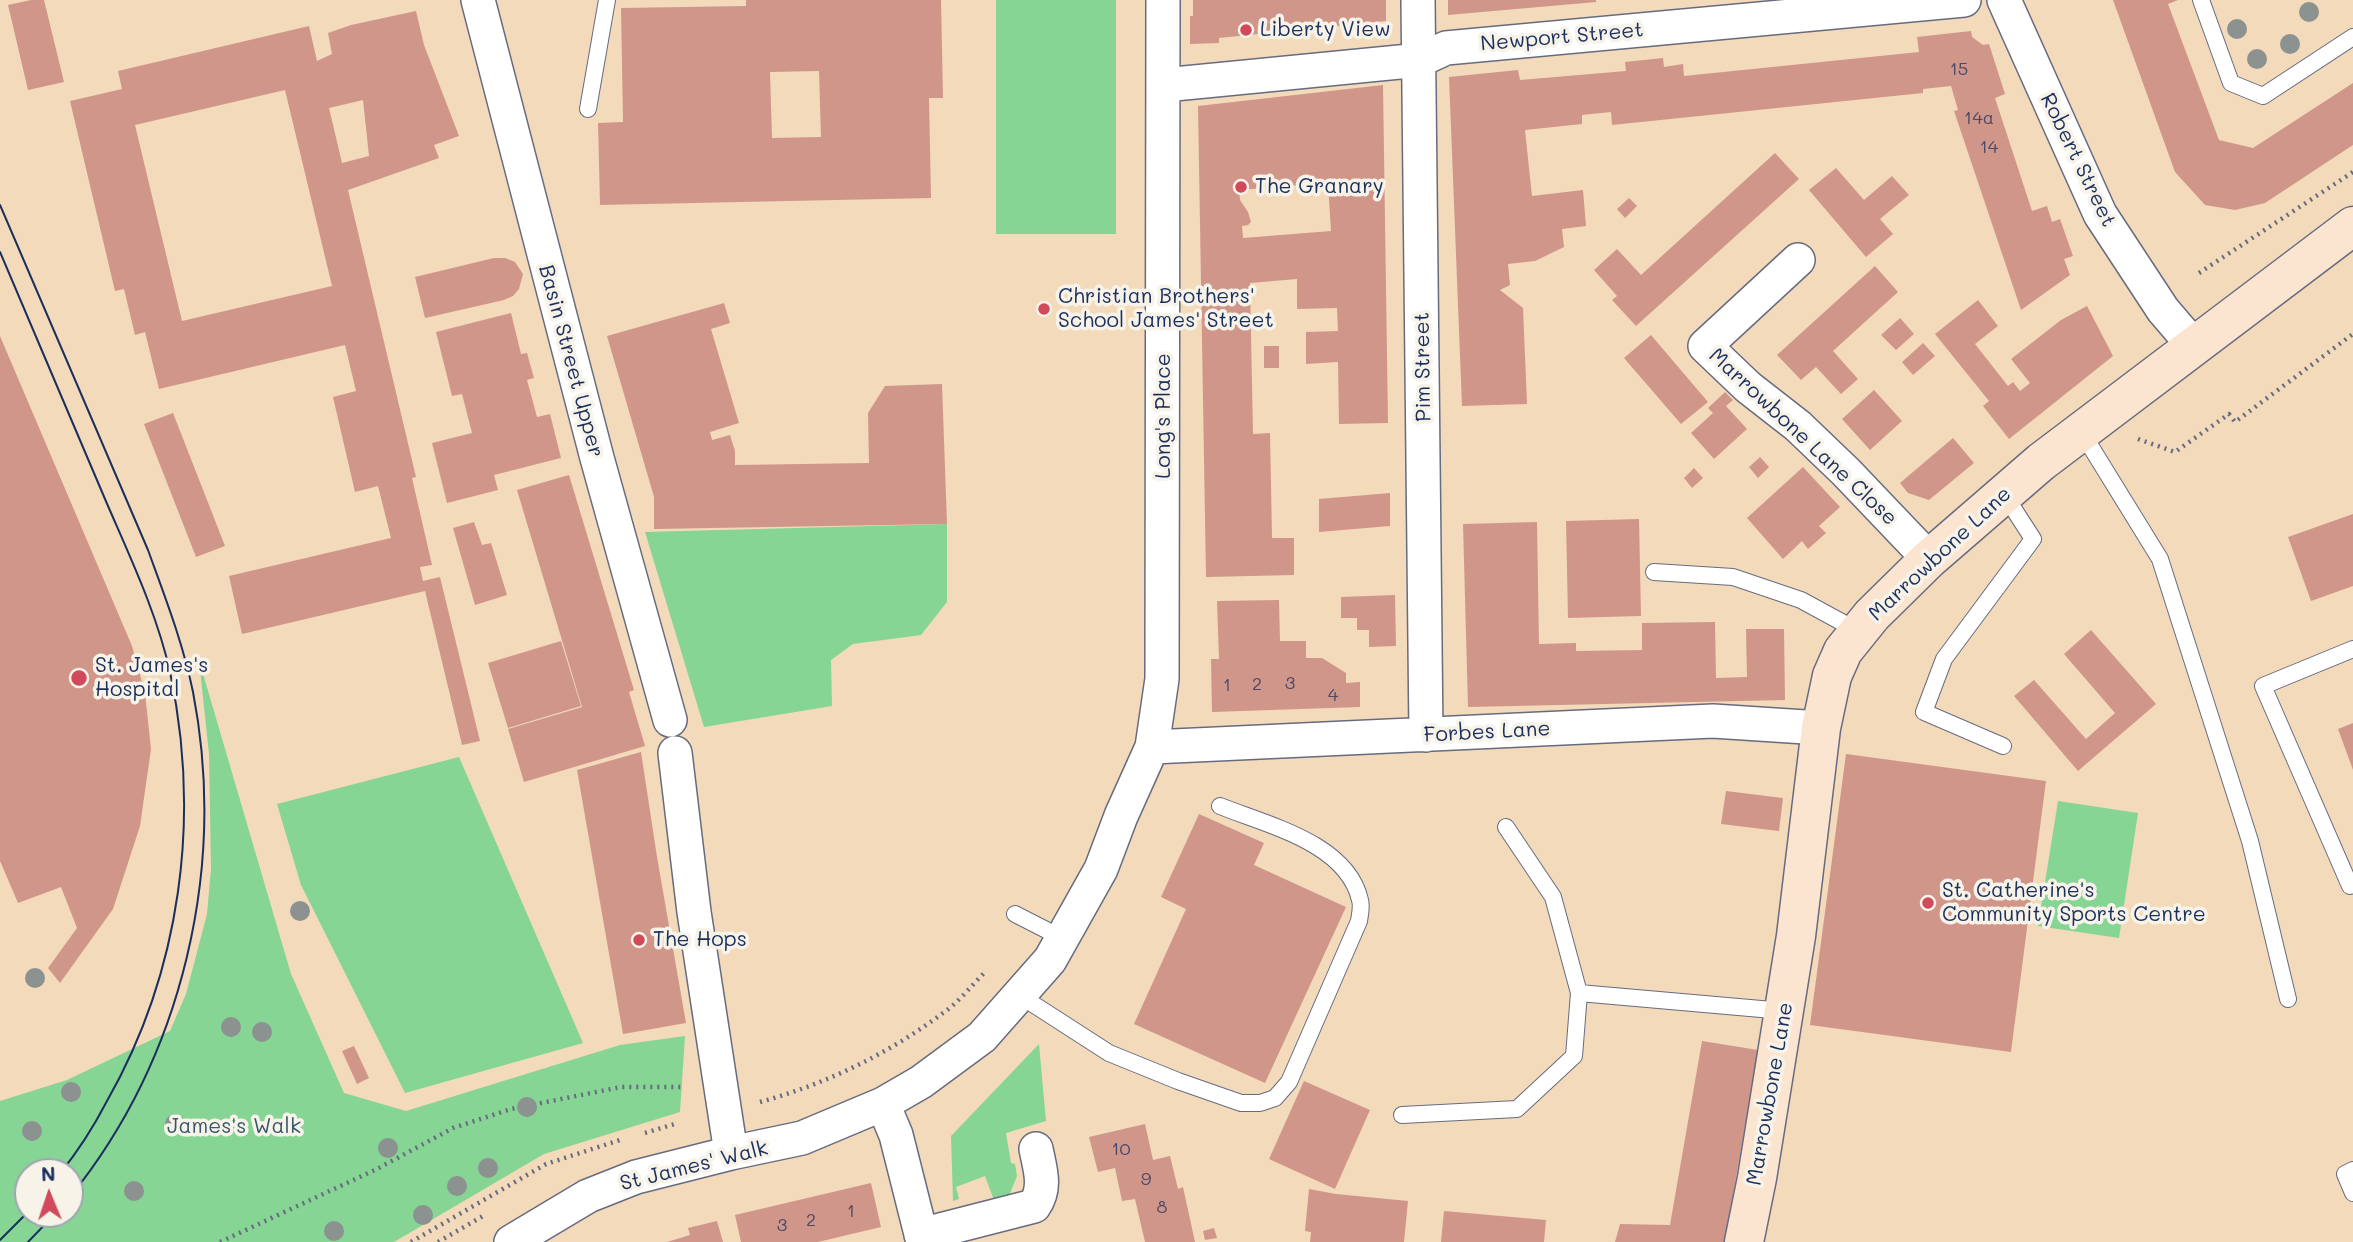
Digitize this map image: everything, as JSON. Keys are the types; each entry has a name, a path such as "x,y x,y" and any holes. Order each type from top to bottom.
{"main road":[{"name":"Marrowbone Lane","path":"1744,1242 1784,1011 1809,841 1821,728 1832,676 1843,651 1871,615 1929,559 2004,494 2193,345 2352,227"}],"street":[{"name":"Basin Street Upper","path":"478,0 597,458 670,720"},
{"name":"Long's Place","path":"1062,938 1101,869 1152,747 1160,695 1164,653 1163,0"},
{"name":"Pim Street","path":"1418,0 1426,735"},
{"name":"Newport Street","path":"1164,85 1420,60 1446,48 1964,0"},
{"name":"Robert Street","path":"2004,0 2100,214 2163,310 2193,345"},
{"name":"Marrowbone Lane Close","path":"1798,260 1705,346 1846,472 1929,559"},
{"name":"Forbes Lane","path":"1152,747 1713,721 1821,728"},
{"path":"676,753 694,912 731,1153"},
{"name":"St James' Walk","path":"511,1242 587,1196 636,1177 731,1153 802,1139 883,1104 921,1082 982,1037 1050,960 1062,938"},
{"path":"883,1104 896,1135 922,1239 1034,1206 1042,1185 1036,1149"}],"lane":[{"path":"588,110 607,0"},
{"path":"2201,0 2231,83 2263,96 2353,37"},
{"path":"2081,431 2160,559 2250,841 2288,999"},
{"path":"2003,746 1924,712 1944,659 2033,539 2004,494"},
{"path":"1654,572 1733,577 1801,600 1858,631"},
{"path":"2353,649 2263,686 2350,886 2353,885"},
{"path":"1019,995 1109,1053 1178,1081 1241,1103 1260,1104 1275,1098 1289,1082 1359,921 1361,901 1344,867 1314,844 1220,806"},
{"path":"1402,1115 1517,1110 1574,1056 1579,993 1553,897 1506,827"},
{"path":"1015,914 1062,938"},
{"path":"1579,993 1784,1011"},
{"path":"2353,1170 2345,1174 2353,1193"}],"path":[{"path":"2199,273 2353,172"},
{"path":"757,1103 792,1093 861,1065"},
{"path":"220,1242 377,1169 453,1128 511,1109 621,1087 721,1087"},
{"name":"St James' Walk","path":"639,1134 678,1123"},
{"name":"St James' Walk","path":"411,1242 546,1164 626,1138"}],"green space":[{"path":"996,0 1116,0 1116,234 996,234"},
{"path":"947,524 947,602 921,635 853,644 831,660 832,706 704,727 645,532"},
{"name":"James's Walk","path":"199,660 291,974 344,1093 406,1111 620,1045 685,1036 680,1112 544,1154 394,1242 0,1242 0,1101 67,1080 170,1031 186,994 207,914 211,869 209,754"},
{"path":"459,757 583,1043 405,1093 301,885 277,804"},
{"path":"2058,801 2138,813 2119,938 2038,926"},
{"path":"1039,1044 1046,1121 1006,1133 1011,1163 1015,1164 1017,1176 1009,1196 995,1203 985,1176 956,1187 959,1199 953,1201 951,1136"}],"building":[{"path":"44,0 64,82 28,90 8,5"},
{"path":"746,0 941,0 943,98 929,98 931,198 600,205 598,123 623,122 621,8 746,6","holes":["819,71 821,137 772,138 770,72"]},
{"name":"Liberty View","path":"1193,0 1386,0 1386,21 1219,38 1219,43 1190,44"},
{"path":"1448,0 1596,0 1596,2 1448,15"},
{"path":"2113,0 2178,0 2168,4 2219,140 2253,148 2353,83 2353,145 2265,203 2235,210 2205,205 2175,172"},
{"path":"416,11 424,45 459,136 434,145 439,158 348,190 416,477 412,478 432,565 420,567 423,581 440,577 480,741 462,745 425,591 242,634 229,576 391,538 378,486 355,492 333,397 356,391 345,345 159,389 145,332 135,335 124,289 115,291 70,101 122,89 118,71 309,26 317,61 332,54 328,33 351,25","holes":["285,90 332,286 182,321 135,125","363,100 369,156 342,163 329,108"]},
{"path":"1971,31 1972,37 1983,45 1989,44 2005,94 1995,98 2032,211 2047,206 2052,222 2060,219 2073,256 2064,259 2070,275 2021,310 1954,111 1958,110 1951,86 1923,89 1923,93 1612,125 1611,112 1582,115 1582,124 1525,130 1532,196 1583,190 1586,226 1562,229 1564,247 1535,261 1508,264 1510,285 1500,290 1523,308 1527,404 1462,406 1449,77 1518,70 1520,80 1626,71 1625,62 1663,58 1664,67 1683,64 1684,76 1919,52 1917,37"},
{"path":"1383,85 1388,423 1339,424 1338,362 1306,364 1306,332 1338,331 1337,308 1297,309 1297,279 1250,283 1253,434 1270,433 1272,538 1294,538 1294,575 1206,577 1198,106","holes":["1328,183 1331,231 1243,238 1242,226 1251,222 1240,200 1239,190"]},
{"path":"1775,153 1799,179 1636,326 1612,300 1617,296 1594,270 1617,249 1641,275"},
{"path":"1836,168 1864,200 1892,176 1909,195 1880,219 1893,234 1866,257 1809,190"},
{"path":"1629,198 1637,206 1625,218 1617,209"},
{"path":"494,258 515,262 523,274 519,289 513,296 425,318 415,277"},
{"path":"1875,266 1898,292 1833,351 1858,379 1841,394 1816,367 1801,380 1777,355"},
{"path":"1978,300 1998,326 1975,344 2008,386 2013,382 2020,391 2030,383 2011,359 2061,320 2087,306 2113,356 2009,439 1983,406 1989,401 1935,334"},
{"path":"724,303 730,323 711,329 739,423 710,432 712,440 730,435 735,451 735,465 869,463 868,413 885,386 942,384 947,524 654,529 654,497 607,336"},
{"path":"511,313 521,354 527,353 534,378 527,380 537,417 550,414 561,458 494,475 498,490 447,503 432,443 472,433 462,394 452,396 436,332"},
{"path":"1900,318 1914,334 1896,350 1881,335"},
{"path":"1651,335 1708,402 1681,424 1624,358"},
{"name":"St. James's Hospital","path":"0,336 132,646 145,693 151,749 140,826 113,909 60,983 48,968 77,928 61,887 18,903 0,861"},
{"path":"1923,343 1935,356 1913,375 1902,362"},
{"path":"1264,346 1279,346 1279,368 1264,368"},
{"path":"1874,390 1902,421 1870,450 1842,419"},
{"path":"1725,392 1733,400 1726,406 1747,429 1714,459 1691,433 1713,413 1708,408"},
{"path":"173,413 225,546 196,557 144,424"},
{"path":"1953,438 1974,463 1929,500 1908,493 1900,483"},
{"path":"1760,457 1769,467 1758,478 1749,467"},
{"path":"1803,467 1840,507 1819,526 1826,533 1808,549 1802,541 1783,559 1747,518"},
{"path":"1694,468 1703,478 1692,488 1684,478"},
{"path":"569,475 634,690 629,692 645,746 524,782 508,729 582,707 517,490"},
{"path":"1390,493 1390,526 1319,532 1319,499"},
{"path":"2353,514 2353,586 2311,601 2288,537"},
{"path":"1639,519 1641,616 1568,618 1566,521"},
{"path":"474,522 482,545 491,543 507,595 475,605 453,528"},
{"path":"1537,522 1539,644 1576,643 1576,651 1642,650 1642,623 1715,622 1716,678 1747,677 1746,629 1784,629 1785,700 1468,707 1463,524"},
{"path":"1395,595 1396,646 1369,647 1369,630 1357,630 1357,618 1341,618 1341,597"},
{"path":"1279,600 1280,641 1306,641 1306,658 1322,658 1346,673 1346,683 1360,682 1360,707 1212,712 1211,659 1219,659 1217,601"},
{"path":"2091,630 2156,704 2078,771 2014,696 2034,680 2086,739 2115,713 2064,654"},
{"path":"561,641 581,706 508,728 488,663"},
{"path":"2353,723 2353,770 2338,729"},
{"name":"The Hops","path":"641,752 686,1023 623,1034 577,770"},
{"name":"St. Catherine's Community Sports Centre","path":"1846,754 2046,781 2011,1052 1810,1025"},
{"path":"1726,791 1783,798 1779,831 1721,824"},
{"path":"1199,814 1264,843 1254,865 1346,907 1265,1083 1134,1024 1186,909 1161,897"},
{"path":"1702,1041 1758,1050 1725,1242 1615,1242 1620,1224 1670,1225"},
{"path":"354,1046 369,1078 357,1084 342,1051"},
{"path":"1304,1081 1370,1110 1335,1189 1269,1159"},
{"path":"1145,1124 1153,1160 1170,1156 1178,1189 1183,1187 1195,1242 1145,1242 1135,1199 1122,1201 1115,1168 1098,1172 1089,1137"},
{"path":"871,1183 881,1227 818,1242 741,1242 735,1215"},
{"path":"1309,1189 1408,1201 1404,1242 1310,1242 1311,1232 1305,1231"},
{"path":"1444,1211 1546,1220 1544,1242 1441,1242"},
{"path":"717,1221 723,1242 667,1242 690,1235 688,1228"},
{"path":"1214,1228 1217,1238 1205,1240 1203,1231"}],"tram line":[{"path":"0,205 148,550 189,674 202,758 204,825 199,892 187,958 168,1022 142,1084 109,1142 84,1177"},
{"path":"0,252 133,563 158,628 170,672 184,782 178,892 168,947 152,1000 132,1051 107,1101 72,1158"},
{"path":"0,1240 14,1226"},
{"path":"28,1242 42,1228"}],"place":[{"name":"Liberty View","path":"1246,30"},
{"name":"The Granary","path":"1241,187"},
{"name":"Christian Brothers' School James' Street","path":"1044,309"},
{"name":"St. James's Hospital","path":"79,678"},
{"name":"St. Catherine's Community Sports Centre","path":"1928,903"},
{"name":"The Hops","path":"639,940"}]}
